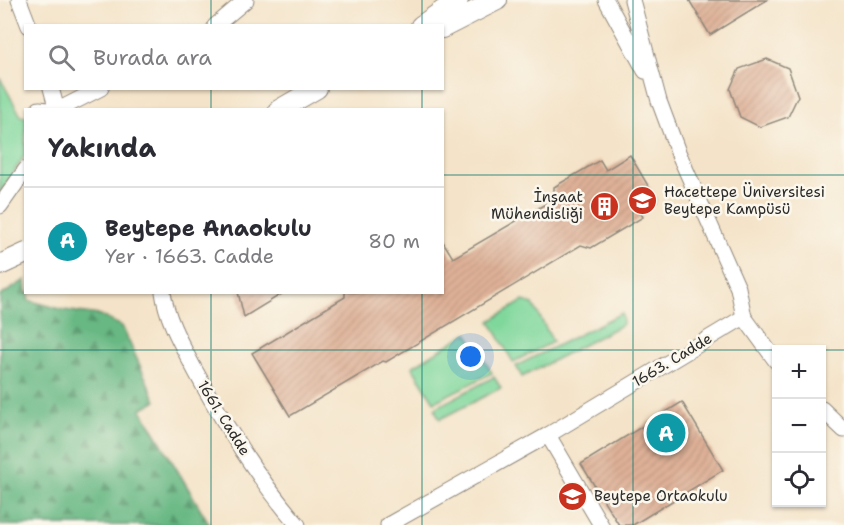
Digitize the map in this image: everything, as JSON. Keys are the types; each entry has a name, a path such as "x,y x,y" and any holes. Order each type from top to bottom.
{"street":[{"path":"19,0 28,24"},
{"path":"217,24 246,0"},
{"path":"425,24 458,0"},
{"path":"444,27 497,0"},
{"path":"606,0 655,89"},
{"path":"632,0 655,89 678,152 738,288 744,317 772,354"},
{"path":"52,90 57,108"},
{"path":"62,108 97,90"},
{"path":"282,108 313,90"},
{"path":"0,206 24,172"},
{"path":"0,265 23,252"},
{"name":"1661. Cadde","path":"161,296 177,337 224,424 298,525"},
{"name":"1663. Cadde","path":"388,525 548,435 744,317"},
{"path":"826,413 843,428"},
{"path":"548,435 601,525"}],"green space":[{"path":"0,78 21,116 24,117 24,157 0,193"},
{"path":"24,281 24,294 29,294 28,300 64,310 99,315 122,326 156,401 141,409 210,525 0,525 0,296"},
{"path":"523,301 533,304 553,342 513,362 490,321"},
{"path":"622,313 623,324 522,377 516,366"},
{"path":"467,333 492,373 434,402 412,367"},
{"path":"494,377 501,388 440,419 435,410 437,407"}],"building":[{"path":"689,0 767,0 710,35"},
{"path":"767,59 788,68 798,96 788,117 760,127 740,117 730,89 739,69"},
{"path":"630,155 657,201 640,212 643,217 591,248 581,245 386,362 383,361 290,416 252,353 345,297 345,294 444,294 444,243 453,258 554,199 554,187 600,160 606,170"},
{"path":"238,294 282,294 244,317"},
{"path":"682,402 723,470 633,525 619,525 581,464"}],"place":[{"name":"Hacettepe Üniversitesi Beytepe Kampüsü","path":"643,201"},
{"name":"İnşaat Mühendisliği","path":"604,206"},
{"name":"Beytepe Anaokulu","path":"666,433"},
{"name":"Beytepe Ortaokulu","path":"573,496"}]}
